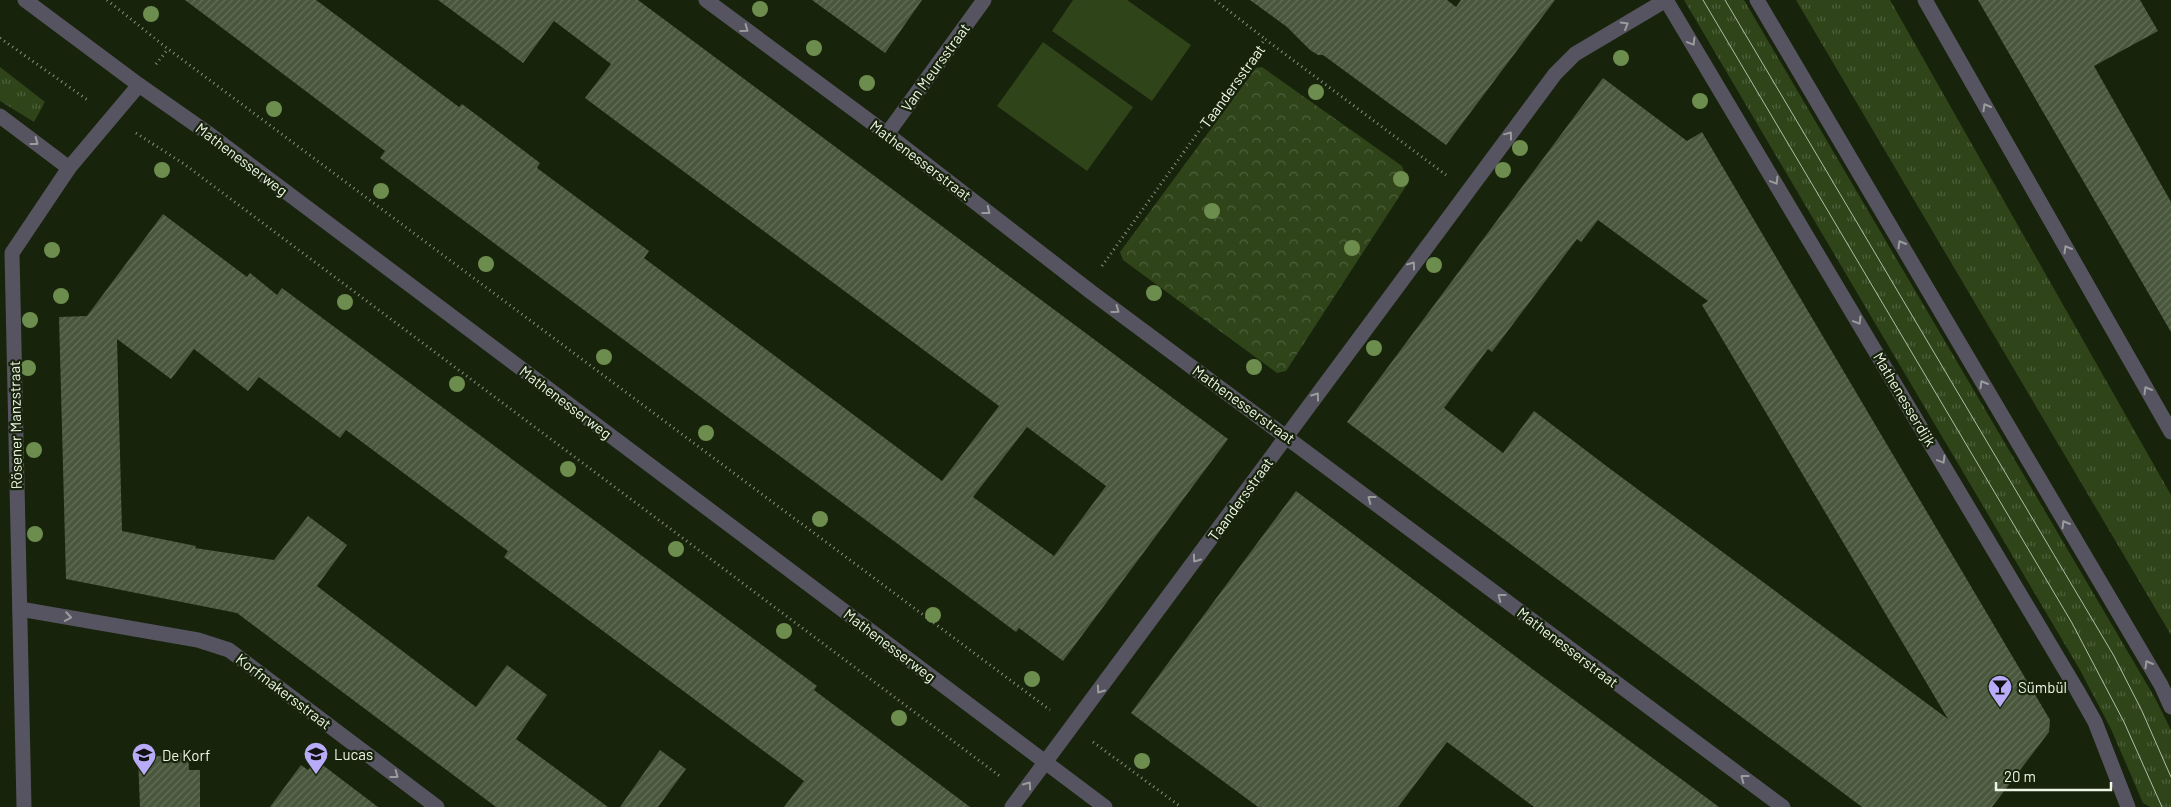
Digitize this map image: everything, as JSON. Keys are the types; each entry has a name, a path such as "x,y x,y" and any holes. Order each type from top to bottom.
{"street":[{"name":"Mathenesserweg","path":"25,0 139,85 209,134 1105,807"},
{"name":"Mathenesserstraat","path":"706,0 887,134 1092,292 1783,807"},
{"name":"Van Meursstraat","path":"887,134 984,0"},
{"name":"Taandersstraat","path":"1012,807 1044,762 1073,727 1467,191 1562,67 1575,54 1666,0"},
{"name":"Mathenesserdijk","path":"1666,0 2077,690 2095,722 2128,807"},
{"path":"1757,0 2161,685 2171,706"},
{"path":"1925,0 2171,432"},
{"name":"Rösener Manzstraat","path":"24,807 12,253 69,168 139,85"},
{"path":"0,116 69,168"},
{"name":"Korfmakersstraat","path":"20,609 198,640 229,650 437,807"}],"path":[{"path":"107,0 207,78 1181,807"},
{"path":"1215,0 1266,39"},
{"path":"0,38 113,118 184,164 1023,793"},
{"name":"Taandersstraat","path":"1092,292 1102,265 1266,39 1467,191"}],"green space":[{"path":"1073,0 1127,0 1191,45 1152,101 1052,31"},
{"path":"1684,0 1744,0 2155,698 2171,730 2171,807 2150,807 2143,803 2111,729 2080,670"},
{"path":"1796,0 1890,0 2171,495 2171,635"},
{"path":"1043,42 1133,107 1087,171 997,106"},
{"path":"0,67 45,102 34,122 0,101"},
{"path":"1262,67 1402,166 1408,183 1286,371 1277,373 1123,260 1120,252 1256,68"}],"building":[{"path":"185,0 316,0 459,107 462,104 540,163 537,168 649,251 644,258 942,481 999,406 585,98 611,64 554,21 523,63 438,0 638,0 1228,439 1063,661 1019,628 1016,632 380,158 385,151","holes":["1027,427 1106,486 1054,556 973,497"]},
{"path":"812,0 922,0 885,53"},
{"path":"1250,0 1447,0 1456,7 1461,0 1555,0 1446,145 1323,55 1318,55 1310,50 1287,27"},
{"path":"1978,0 2140,0 2158,31 2094,66 2171,202 2171,332"},
{"path":"1603,78 1687,141 1702,132 2050,720 2049,732 1992,807 1862,807 1347,422","holes":["1598,220 1708,301 1702,305 1948,719 1534,411 1503,453 1444,408 1488,349 1492,352 1577,239 1581,242"]},
{"path":"163,214 247,277 250,273 277,295 282,288 817,686 814,690 970,807 784,807 804,781 504,557 508,551 346,430 340,438 259,377 248,391 194,349 171,379 117,339 122,531 196,546 195,548 274,560 308,516 347,545 317,586 476,707 507,665 547,695 516,739 608,807 496,807 237,613 66,579 59,317 87,316"},
{"path":"1296,491 1719,807 1534,807 1447,742 1398,807 1258,807 1131,713"},
{"path":"660,750 686,769 658,807 620,807"},
{"path":"163,753 188,753 189,770 200,770 200,807 140,807 138,757 162,756"},
{"name":"Lucas","path":"316,760 378,807 270,807 301,765 308,770"}],"tram line":[{"path":"1703,0 2072,623 2124,722 2162,807"},
{"path":"1725,0 2114,656 2142,711 2171,777"}],"place":[{"name":"Sümbül","path":"2000,708"},
{"name":"Lucas","path":"316,775"},
{"name":"De Korf","path":"144,776"}]}
